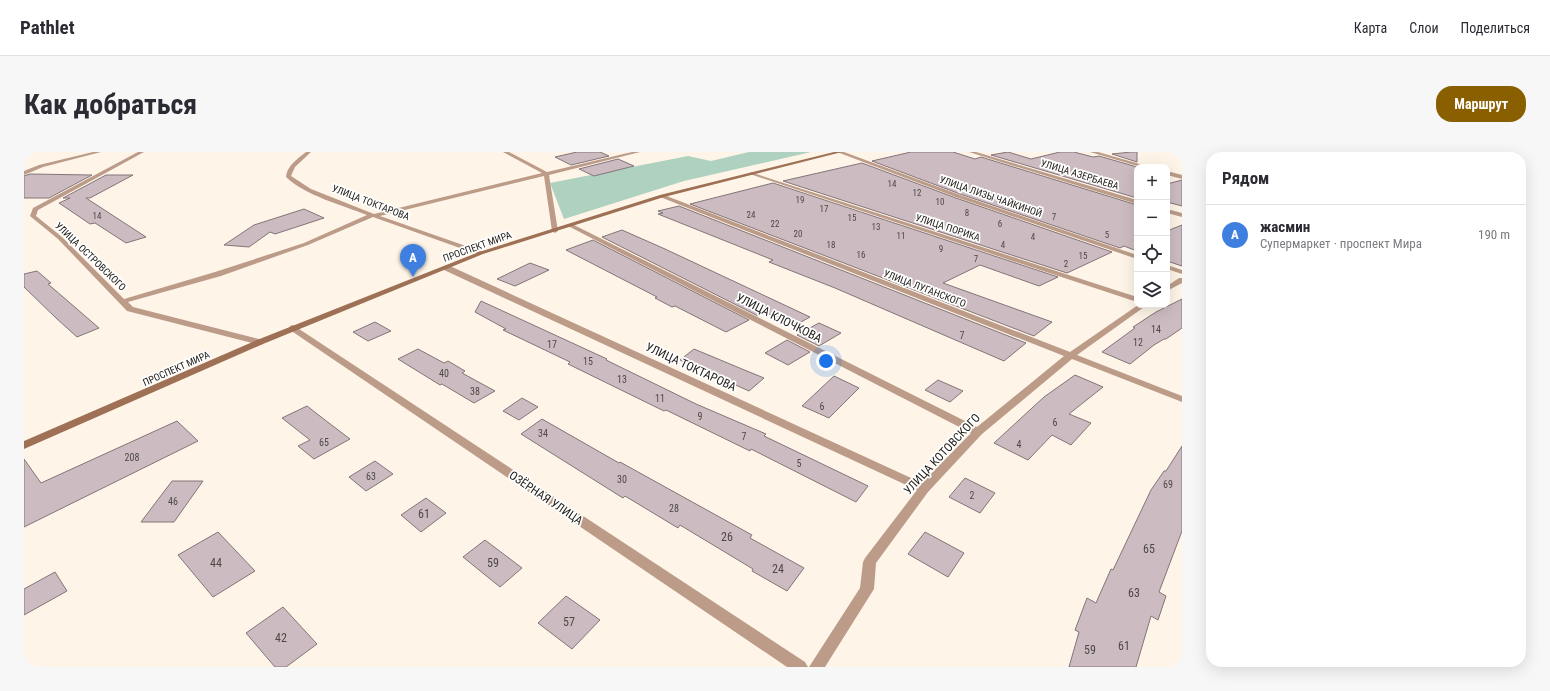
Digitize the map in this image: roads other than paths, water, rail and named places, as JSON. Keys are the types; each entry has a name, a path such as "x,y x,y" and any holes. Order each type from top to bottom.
{"main road":[{"name":"ПРОСПЕКТ МИРА","path":"24,445 293,328 447,268 481,253 555,231 662,196 835,152"}],"street":[{"path":"24,173 46,165 99,152"},
{"name":"УЛИЦА ОСТРОВСКОГО","path":"142,152 128,156 35,209 33,216 60,238 124,301 130,309 260,342"},
{"name":"УЛИЦА ТОКТАРОВА","path":"309,152 299,160 289,172 288,176 292,181 371,216 481,253"},
{"path":"505,152 546,174 555,231"},
{"path":"124,301 218,274 291,249 371,216 638,152"},
{"name":"УЛИЦА ЛИЗЫ ЧАЙКИНОЙ","path":"835,152 1134,256"},
{"name":"УЛИЦА АЗЕРБАЕВА","path":"971,152 1134,201"},
{"path":"1092,152 1136,164"},
{"name":"УЛИЦА ПОРИКА","path":"752,173 1134,299"},
{"path":"1170,173 1182,177"},
{"name":"УЛИЦА ЛУГАНСКОГО","path":"662,196 1182,399"},
{"path":"1170,211 1182,215"},
{"name":"УЛИЦА КЛОЧКОВА","path":"570,225 978,432"},
{"name":"УЛИЦА ТОКТАРОВА","path":"447,268 924,489"},
{"path":"1170,268 1182,272"},
{"path":"1170,287 1182,280"},
{"name":"УЛИЦА КОТОВСКОГО","path":"817,667 867,589 870,562 924,489 978,432 1070,356 1139,308"},
{"name":"ОЗЁРНАЯ УЛИЦА","path":"293,328 800,667"}],"place":[{"name":"жасмин","path":"413,277"}]}
